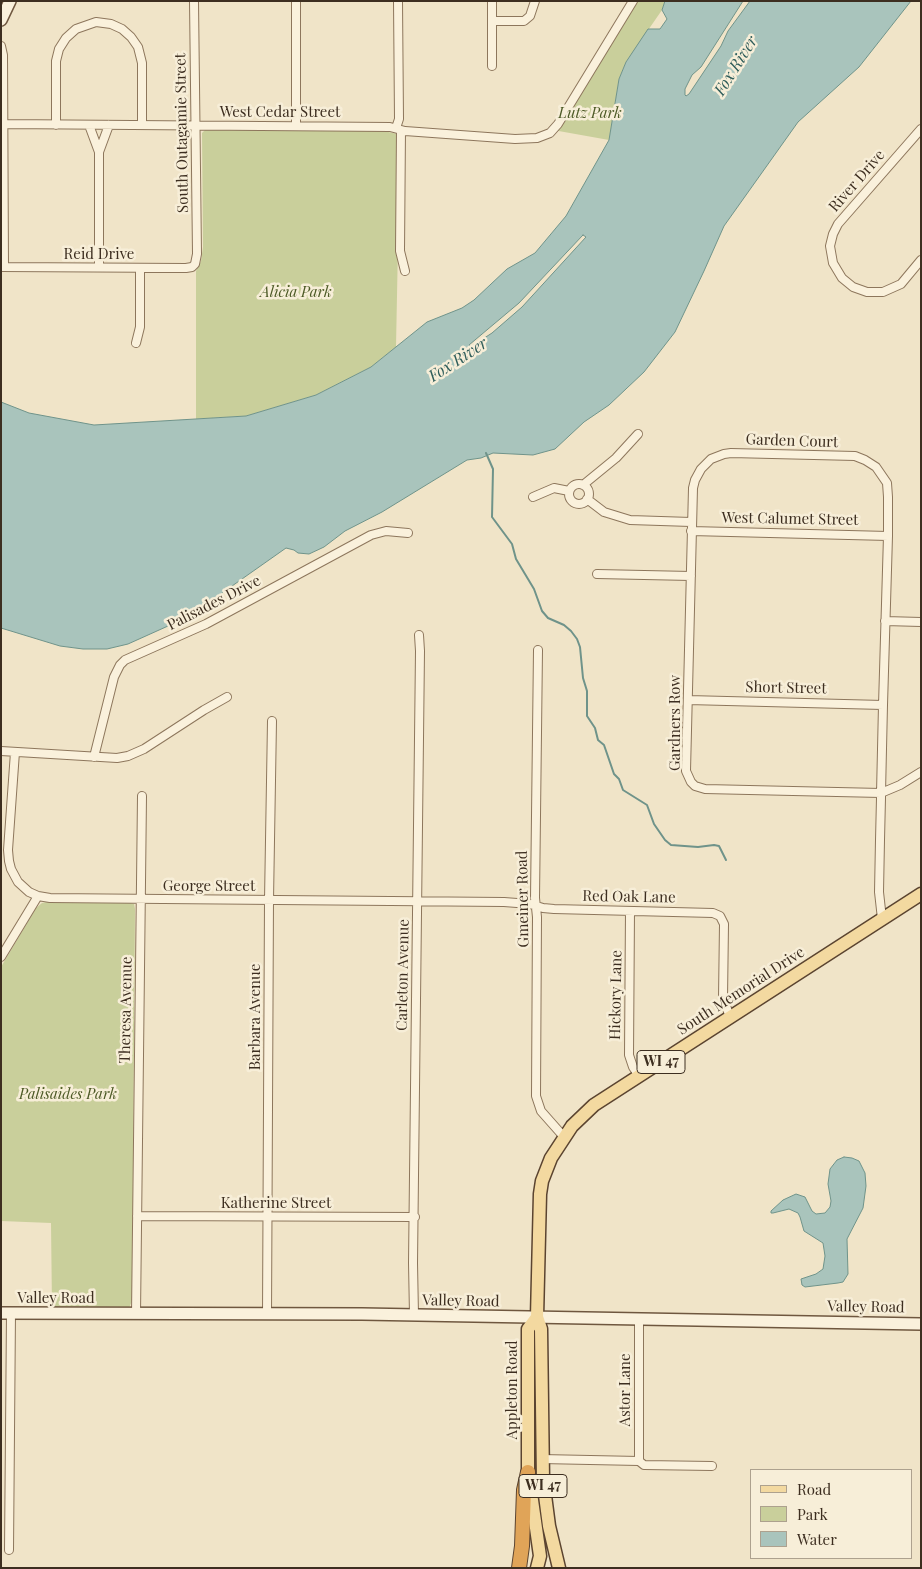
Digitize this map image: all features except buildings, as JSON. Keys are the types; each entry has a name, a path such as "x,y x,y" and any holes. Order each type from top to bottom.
{"highway":[{"path":"519,1568 522,1546 524,1490 528,1472"}],"main road":[{"path":"1,20 10,1"},
{"name":"South Memorial Drive","path":"537,1317 540,1194 547,1167 564,1137 582,1115 594,1105 921,894"},
{"name":"Valley Road","path":"6,1313 414,1315 921,1324"},
{"name":"Appleton Road","path":"537,1317 542,1329 542,1459 546,1509 559,1568"},
{"name":"Appleton Road","path":"537,1317 528,1329 528,1472 539,1550 537,1568"}],"street":[{"name":"South Outagamie Street","path":"194,1 197,254 195,264"},
{"path":"296,1 296,126"},
{"path":"398,1 400,251 405,271"},
{"path":"492,1 492,66"},
{"path":"492,21 524,21 530,16 535,1"},
{"name":"West Cedar Street","path":"4,124 390,127 522,139 537,138 553,130 633,1"},
{"path":"56,125 56,62 59,49 66,38 76,29 96,22 110,24 122,29 131,37 138,48 142,63 142,125"},
{"path":"1,46 3,55 4,124 3,267"},
{"path":"89,125 99,152 99,267"},
{"path":"99,152 109,125"},
{"name":"River Drive","path":"921,129 838,224 831,240 830,252 833,264 842,278 853,287 873,293 883,292 901,284 921,260"},
{"name":"Reid Drive","path":"3,267 186,268 192,267 195,264"},
{"path":"136,343 140,327 140,268"},
{"path":"583,485 589,493 587,499 582,504 573,502 569,497 569,491 574,486 583,485 616,458 638,434"},
{"name":"Garden Court","path":"691,531 695,480 704,466 719,456 731,453 855,456 876,466 885,480 888,497 888,536"},
{"path":"533,497 554,488 569,491"},
{"path":"587,499 604,512 630,520 691,522"},
{"name":"Palisades Drive","path":"94,757 114,677 125,660 206,624 371,535 386,531 408,533"},
{"name":"West Calumet Street","path":"691,531 888,536"},
{"name":"Gardners Row","path":"691,531 686,771 691,782 695,786 714,789 881,793"},
{"path":"882,919 879,895 888,536"},
{"path":"597,574 691,576"},
{"path":"885,621 921,622"},
{"name":"Carleton Avenue","path":"414,1315 420,651 418,635"},
{"name":"Gmeiner Road","path":"538,650 536,1096 541,1111 564,1137"},
{"path":"1,751 117,758 139,752 227,697"},
{"name":"Short Street","path":"688,700 883,705"},
{"name":"Barbara Avenue","path":"267,1314 272,721"},
{"path":"1,957 38,896 29,892 18,882 9,861 8,850 15,752"},
{"path":"881,793 895,788 921,772"},
{"name":"Theresa Avenue","path":"136,1314 142,796"},
{"name":"George Street","path":"38,896 50,898 512,902 536,906"},
{"name":"Red Oak Lane","path":"536,906 554,909 713,913 720,916 724,924 723,998 730,1017"},
{"name":"Hickory Lane","path":"630,911 629,1055 633,1067 639,1076"},
{"name":"Katherine Street","path":"137,1216 415,1217"},
{"path":"6,1313 10,1550"},
{"name":"Astor Lane","path":"639,1319 639,1461"},
{"path":"542,1459 639,1461 644,1465 712,1466"}],"green space":[{"name":"Lutz Park","path":"633,1 665,1 662,10 626,62 619,79 609,140 553,130"},
{"name":"Alicia Park","path":"206,129 384,131 397,134 398,244 396,347 371,367 316,395 246,416 196,419 196,271 201,261 203,247 202,133"},
{"name":"Palisaides Park","path":"128,902 134,904 132,1301 129,1308 52,1308 51,1223 1,1221 1,967 36,908 42,903"}],"water":[{"name":"Fox River","path":"665,1 743,1 701,67 692,75 685,89 686,96 750,1 911,1 859,67 798,122 724,226 675,332 644,372 609,405 584,422 555,449 533,455 493,453 481,458 467,460 382,512 345,531 324,547 309,554 298,553 286,548 188,617 128,644 107,649 83,649 60,646 1,628 1,402 29,413 94,425 246,416 316,395 371,367 427,322 462,308 474,300 507,269 535,253 566,216 609,140 619,79 626,62 648,29 660,29 667,19 662,10","holes":["583,235 586,237 522,307 492,333 472,346 469,345 519,303"]},
{"path":"844,1157 859,1161 865,1173 866,1186 863,1208 847,1239 848,1274 843,1282 805,1287 802,1285 801,1279 816,1274 823,1269 825,1256 823,1243 804,1231 798,1213 789,1209 773,1213 771,1211 783,1200 796,1194 805,1197 812,1211 816,1214 825,1213 830,1207 831,1201 828,1184 830,1169 837,1160"}],"waterway":[{"path":"486,453 493,469 492,517 512,544 516,559 534,589 542,611 548,618 564,625 577,639 587,691 587,716 595,728 598,740 604,745 614,774 619,779 623,790 647,805 654,824 665,840 671,845 719,846 726,860"}]}
